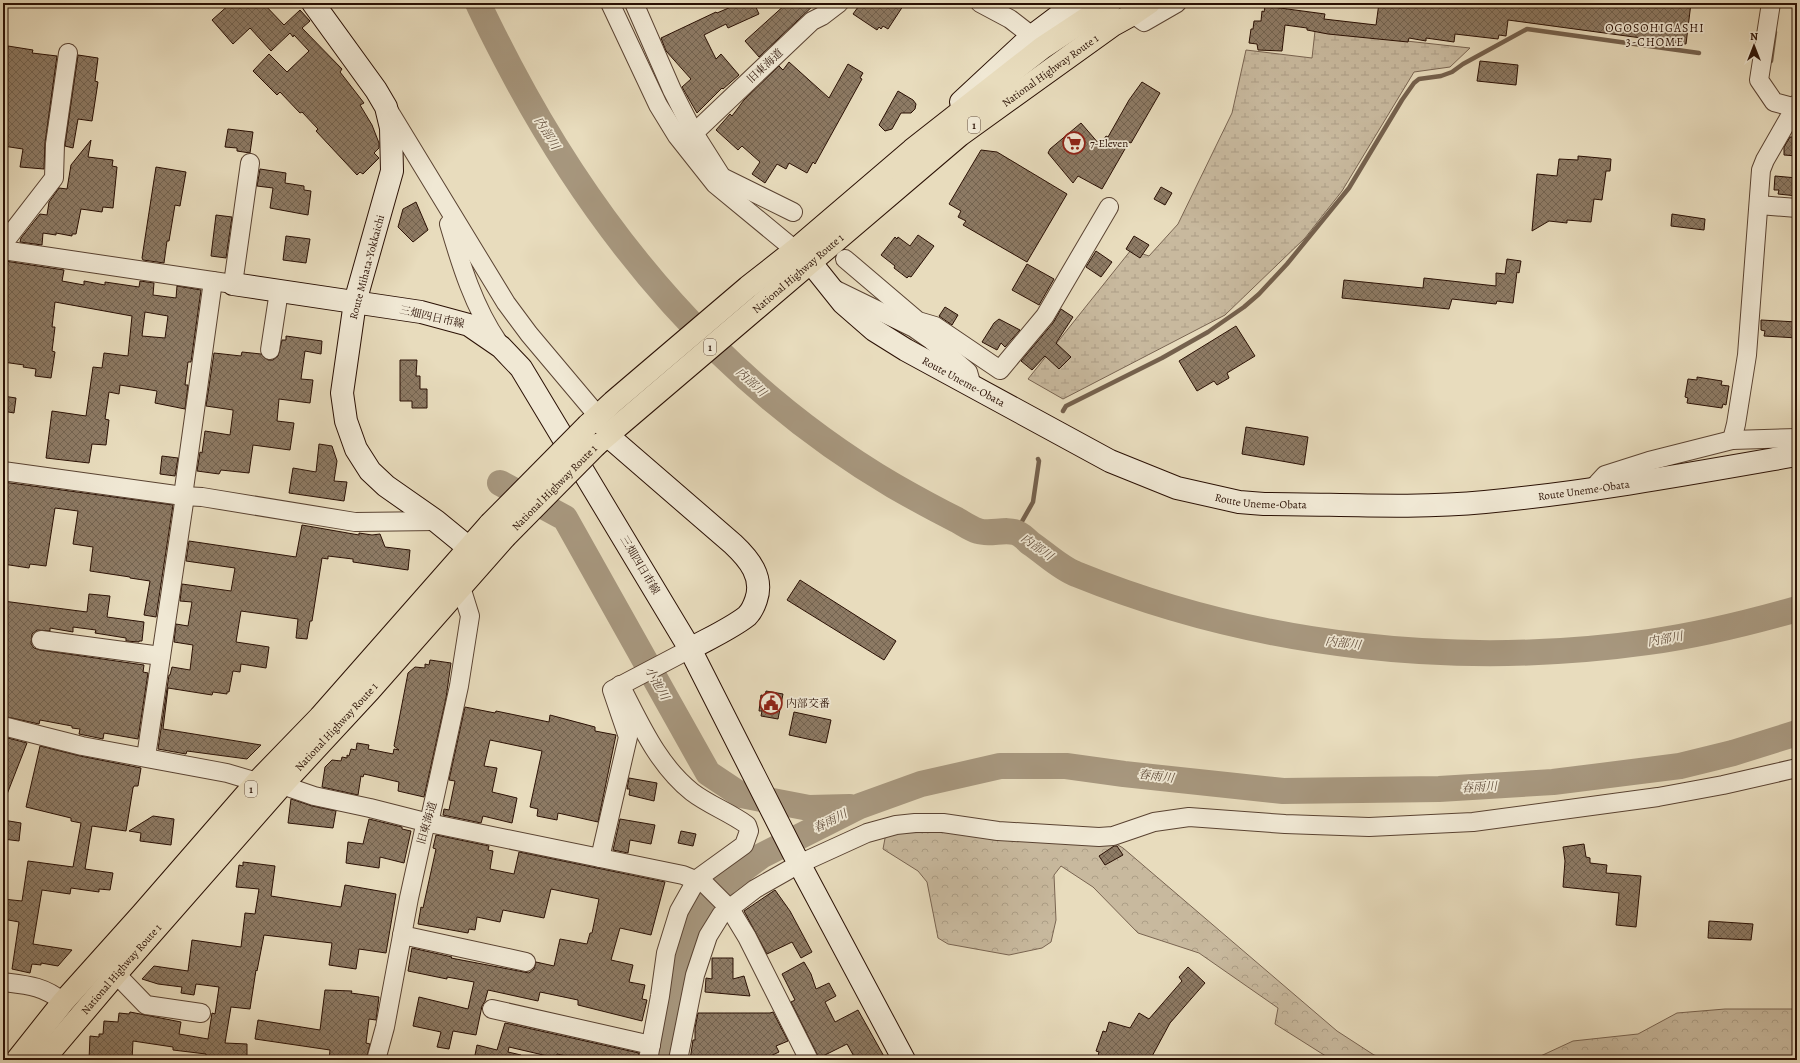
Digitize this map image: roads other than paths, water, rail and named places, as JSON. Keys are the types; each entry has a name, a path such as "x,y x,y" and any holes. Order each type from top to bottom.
{"highway":[{"name":"National Highway Route 1","path":"605,423 794,277 803,256 912,150 1042,48 1110,3"},
{"name":"National Highway Route 1","path":"43,1060 116,974 282,785 370,690 461,587 498,530 605,423 776,264 803,256 960,135 1113,25 1141,8"},
{"name":"National Highway Route 1","path":"17,1060 63,1002 257,782 320,717 469,548 498,530"}],"main road":[{"name":"Route Mihata-Yokkaichi","path":"313,3 376,90 386,107 391,128 392,171 356,302 342,393 343,407 350,434 356,449 370,471 386,486 436,521 469,548"},
{"path":"912,150 990,73 1032,36 1076,3"},
{"name":"Route Uneme-Obata","path":"803,256 843,303 874,330 906,350 1110,461 1177,488 1240,502 1264,504 1425,505 1485,502 1593,488 1797,455"},
{"name":"三畑四日市線","path":"223,283 421,312 469,325 501,347 521,368 682,654 744,758 796,859 904,1060"},
{"path":"605,423 748,558 756,572 759,593 754,606 748,615 736,624 682,654"}],"street":[{"path":"610,3 658,105 677,136 718,180 803,256"},
{"path":"634,3 672,90 718,180 793,212"},
{"name":"旧東海道","path":"694,133 812,21 822,16 839,3"},
{"path":"980,3 1010,19 1032,36"},
{"path":"1141,8 1144,22 1177,3"},
{"path":"1732,440 1747,355 1761,170 1765,160 1796,106 1774,102 1760,80 1771,3"},
{"path":"3,244 54,178 55,144 68,53"},
{"path":"376,90 506,303 528,334 605,423"},
{"path":"146,757 162,656 184,496 223,283 250,162"},
{"path":"440,193 471,290 485,322 501,347"},
{"path":"1759,205 1797,208"},
{"path":"830,286 916,325 936,326 1000,370 1045,316 1109,207"},
{"path":"3,250 223,283"},
{"path":"845,259 931,340 968,372 972,386"},
{"path":"270,350 279,291"},
{"path":"1593,488 1604,475 1649,461 1732,440 1797,438"},
{"path":"3,471 184,496 202,497 356,522 436,521"},
{"name":"旧東海道","path":"376,1060 385,1027 424,830 429,823 459,686 470,616 461,587"},
{"path":"41,640 162,656"},
{"path":"600,858 628,737 612,690 682,654"},
{"path":"492,1009 650,1052 669,939 679,912 701,882 744,845 749,831 746,825 740,820 717,809 692,792 670,771 658,755 622,685"},
{"path":"3,726 82,746 227,773 257,782 282,785 314,796 429,823 600,858 701,882 727,905 747,937 809,1060"},
{"path":"678,1060 695,975 708,936 727,905 755,889 796,859 867,833 896,825 943,823 1006,831 1099,837 1113,836 1154,822 1189,817 1315,826 1369,827 1473,822 1658,796 1723,785 1797,768"},
{"path":"402,935 526,962"},
{"path":"116,974 146,1005 201,1013"},
{"path":"3,982 35,986 52,993 63,1002"}],"waterway":[{"name":"内部川","path":"478,3 510,67 545,130 584,191 627,249 673,304 722,355 776,403 833,447 894,486 973,529 983,532 1008,531 1017,533 1058,564 1070,571 1144,599 1214,619 1286,635 1358,646 1431,652 1504,653 1577,650 1649,642 1686,636 1742,624 1797,609"},
{"path":"1063,411 1066,406 1162,358 1208,332 1244,307 1259,294 1287,264 1349,188 1402,100 1414,83 1419,79 1441,76 1452,72 1463,64 1527,29 1699,53"},
{"path":"1771,61 1775,32"},
{"path":"1016,532 1033,502 1039,461 1038,459"},
{"name":"小池川","path":"500,483 565,518 708,773 741,795 809,808 850,807"},
{"name":"春雨川","path":"665,1060 668,1036 686,955 696,924 710,901 726,882 761,856 860,806 921,784 1000,766 1066,766 1124,774 1283,791 1439,789 1553,782 1680,766 1733,753 1797,733"}],"place":[{"name":"7-Eleven","path":"1074,143"},
{"name":"内部交番","path":"771,703"}],"district":[{"name":"OGOSOHIGASHI 3-CHOME","path":"1655,35"}]}
